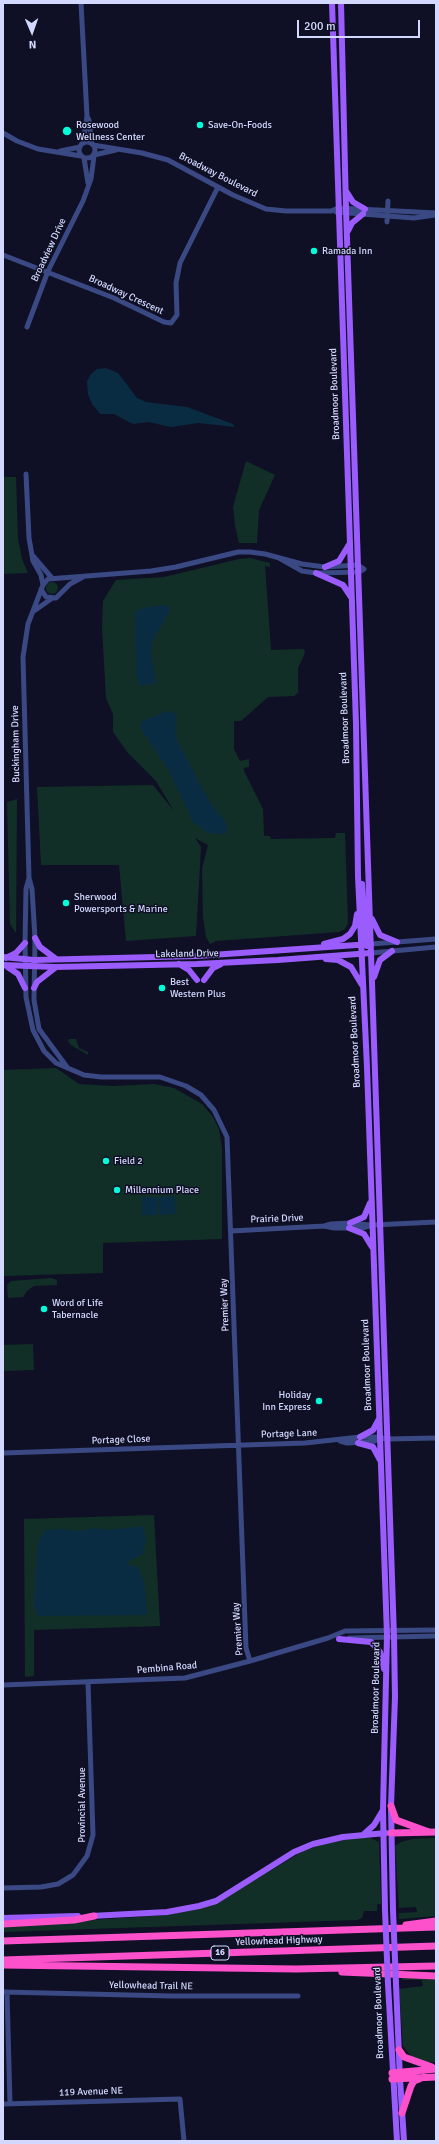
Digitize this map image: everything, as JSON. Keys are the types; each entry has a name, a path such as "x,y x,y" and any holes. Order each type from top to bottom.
{"highway":[{"path":"391,1806 396,1820 432,1832"},
{"path":"391,1833 432,1832"},
{"path":"3,1924 74,1920 94,1916"},
{"path":"379,1929 436,1921"},
{"name":"Yellowhead Highway","path":"3,1941 436,1927"},
{"name":"Yellowhead Highway","path":"3,1960 436,1946"},
{"path":"3,1965 296,1969 436,1966"},
{"path":"296,1969 436,1976"},
{"path":"399,2050 404,2057 436,2068"},
{"path":"396,2076 436,2068"},
{"path":"396,2076 436,2076"},
{"path":"402,2113 414,2081 424,2077"}],"main road":[{"name":"Broadmoor Boulevard","path":"332,3 336,211 351,572 359,906 366,944 371,953 394,1633 395,1697 391,1833 399,2050 396,2076"},
{"path":"338,3 339,16 342,23"},
{"name":"Broadmoor Boulevard","path":"342,3 346,211 370,912 366,944 362,954 362,986 372,1199 371,1225 374,1252 379,1438 387,1633 383,1810 385,1910 388,1984 396,2076"},
{"path":"346,190 353,202 364,212 352,223 347,232"},
{"path":"326,567 339,561 350,543"},
{"path":"316,573 343,585 351,598"},
{"path":"358,876 362,886 366,944"},
{"path":"280,951 343,939 354,931 359,906"},
{"path":"370,912 377,932 397,942"},
{"path":"35,938 40,947 56,959"},
{"path":"4,957 18,951 25,943"},
{"name":"Lakeland Drive","path":"4,957 34,960 192,956 366,944"},
{"path":"372,987 380,960 392,951"},
{"name":"Lakeland Drive","path":"4,965 55,967 223,963 371,953"},
{"path":"300,958 343,962 352,968 362,986"},
{"path":"204,980 213,968 223,963"},
{"path":"177,964 189,970 197,980"},
{"path":"4,965 18,974 26,988"},
{"path":"34,988 37,982 55,967"},
{"path":"349,1225 364,1217 372,1199"},
{"path":"349,1225 364,1234 374,1252"},
{"path":"379,1418 373,1430 359,1440 373,1447 381,1462"},
{"path":"339,1639 371,1642 380,1652 387,1686"},
{"path":"364,1834 374,1825 383,1810"},
{"path":"3,1918 94,1916 167,1912 199,1906 216,1901 294,1852 313,1844 364,1834 391,1833"},
{"path":"396,2076 402,2113 404,2141"},
{"path":"396,2076 397,2141"}],"street":[{"path":"81,3 87,116 81,145 88,182"},
{"path":"3,133 25,145 88,159 94,155 96,149 92,144 89,120 87,116"},
{"name":"Broadway Boulevard","path":"92,144 154,155 168,160 218,187 266,209 286,211 364,212"},
{"path":"55,151 92,144"},
{"name":"Broadway Boulevard","path":"94,155 119,150"},
{"name":"Broadview Drive","path":"27,327 48,271 83,201 90,179 94,155"},
{"name":"Broadway Crescent","path":"48,271 114,298 164,322 171,323 177,315 176,283 180,263 218,187"},
{"path":"387,222 388,201"},
{"path":"364,212 388,210 436,214"},
{"path":"364,212 414,218 436,214"},
{"path":"3,255 48,271"},
{"path":"26,474 29,538 44,595 50,599"},
{"path":"42,587 46,579 87,574 163,569 238,552 258,552 302,564 326,567 350,566 358,569"},
{"path":"33,556 64,590"},
{"path":"279,558 302,571 316,573 351,572 358,569"},
{"path":"34,612 50,599 58,597 64,590 87,574"},
{"name":"Buckingham Drive","path":"34,960 35,938 32,889 29,878 23,657 24,642 42,587"},
{"name":"Buckingham Drive","path":"25,960 26,889 29,878"},
{"path":"366,944 436,939"},
{"path":"371,953 436,947"},
{"name":"Premier Way","path":"25,960 28,1012 33,1030 44,1051 56,1063 84,1075 168,1079 186,1086 201,1095 218,1116 227,1137 246,1648 250,1661"},
{"name":"Premier Way","path":"34,960 35,1011 39,1029 67,1067"},
{"name":"Prairie Drive","path":"231,1231 349,1225 362,1228 371,1225 436,1222"},
{"name":"Portage Lane","path":"239,1444 339,1440 375,1442 379,1438 436,1438"},
{"name":"Portage Close","path":"3,1453 239,1444"},
{"path":"387,1633 436,1630"},
{"name":"Pembina Road","path":"3,1685 185,1678 250,1661 328,1638 345,1631 387,1633"},
{"name":"Pembina Road","path":"328,1638 339,1639 387,1633"},
{"path":"394,1633 436,1636"},
{"name":"Provincial Avenue","path":"3,1888 41,1887 58,1884 73,1875 88,1856 93,1835 88,1682"},
{"path":"5,1992 10,2104"},
{"name":"Yellowhead Trail NE","path":"5,1992 172,1996 298,1996"},
{"name":"119 Avenue NE","path":"3,2104 180,2099 184,2141"}],"green space":[{"path":"246,461 275,475 259,510 257,543 239,543 235,525 233,507"},
{"path":"3,477 16,477 18,539 22,559 28,573 3,574"},
{"path":"250,558 270,563 270,567 265,566 271,650 304,649 305,653 298,668 298,693 294,696 268,697 241,721 234,721 234,749 240,761 249,759 249,767 244,768 244,771 263,809 264,836 270,836 271,839 335,838 336,833 345,833 348,923 345,929 339,932 216,941 210,944 206,937 203,917 202,869 208,845 195,838 201,847 196,936 126,941 119,865 41,865 37,787 153,785 174,811 156,781 128,753 113,732 113,714 106,698 102,627 103,601 116,580 164,577 239,559"},
{"path":"50,582 54,582 58,588 54,594 50,594 46,590 46,586"},
{"path":"17,799 16,933 10,924 7,802"},
{"path":"69,1039 76,1039 79,1048 88,1052 88,1055 71,1045 68,1041"},
{"path":"56,1068 79,1084 112,1086 154,1084 174,1088 202,1104 213,1117 219,1129 222,1148 222,1239 103,1243 103,1273 3,1276 3,1070"},
{"path":"51,1278 57,1280 57,1285 34,1286 27,1291 23,1297 8,1298 7,1285 11,1281"},
{"path":"33,1344 34,1370 3,1371 3,1345"},
{"path":"154,1515 160,1626 34,1630 34,1676 25,1677 24,1519"},
{"path":"357,1837 370,1838 379,1842 381,1904 377,1904 377,1911 364,1911 362,1918 357,1920 3,1932 3,1926 167,1915 195,1909 218,1902 303,1851 320,1845"},
{"path":"436,1838 436,1916 399,1919 399,1913 417,1912 416,1907 399,1908 395,1846 401,1842 413,1839"},
{"path":"402,1977 436,1979 436,2062 413,2059 403,2046 399,1989 423,1986 422,1980 402,1980"}],"water":[{"path":"106,368 118,373 137,398 146,402 187,407 233,424 234,427 199,423 171,427 148,422 133,424 114,414 100,414 92,404 88,394 87,381 91,374 97,369"},
{"path":"165,605 169,607 170,610 152,642 151,652 156,680 155,683 143,686 139,685 136,674 135,612 143,608"},
{"path":"168,711 174,713 176,716 175,736 211,804 226,822 227,830 223,834 208,833 193,822 169,771 140,728 142,721"},
{"path":"175,1196 176,1214 160,1215 159,1197"},
{"path":"142,1197 158,1197 158,1215 142,1215"},
{"path":"143,1526 146,1539 142,1555 130,1560 128,1565 138,1567 144,1582 147,1612 145,1615 39,1616 34,1607 35,1577 38,1541 45,1530 62,1529 78,1531 95,1528 110,1530"}],"waterway":[{"path":"226,832 230,836"}],"place":[{"name":"Save-On-Foods","path":"200,125"},
{"name":"Rosewood Wellness Center","path":"67,131"},
{"name":"Ramada Inn","path":"314,251"},
{"name":"Sherwood Powersports & Marine","path":"66,903"},
{"name":"Best Western Plus","path":"162,988"},
{"name":"Field 2","path":"106,1161"},
{"name":"Millennium Place","path":"117,1190"},
{"name":"Word of Life Tabernacle","path":"44,1309"},
{"name":"Holiday Inn Express","path":"319,1401"}]}
